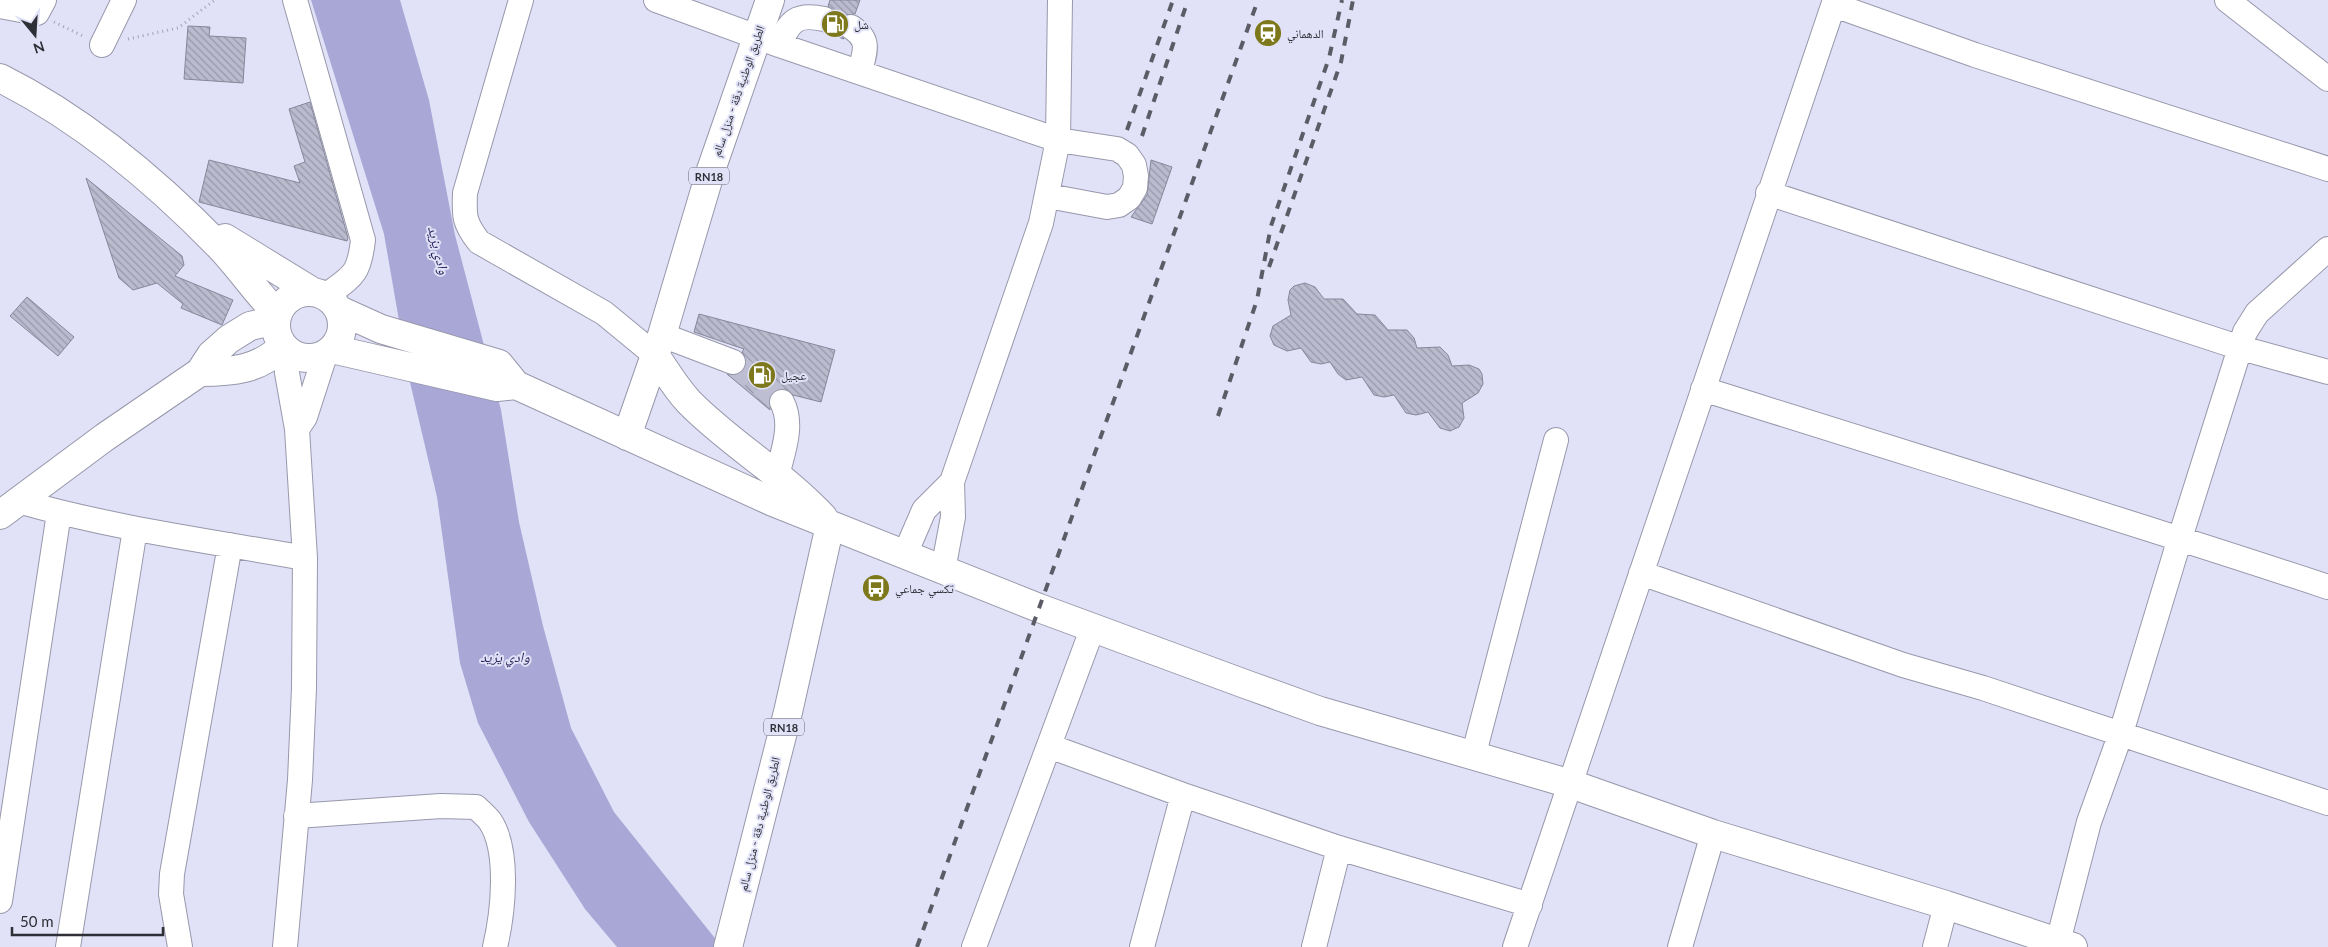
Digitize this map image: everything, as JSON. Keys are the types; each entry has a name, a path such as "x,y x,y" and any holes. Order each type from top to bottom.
{"main road":[{"name":"الطريق الوطنية دقة - منزل سالم","path":"627,436 659,345 711,170 768,40 770,0"},
{"path":"0,78 21,88 129,162 192,218 240,268 277,317"},
{"path":"192,218 326,300 400,335 504,379 772,502 943,570 1320,710 1473,757 1571,784 1713,834 1946,905 2065,945"},
{"path":"326,300 292,297 283,304 277,317 276,329 285,348 293,355 309,359 329,352 504,379"},
{"path":"326,300 342,331 339,341 329,352"},
{"path":"9,508 105,437 200,372 211,355 235,335 250,326 277,317"},
{"path":"659,345 672,382 700,413 776,473 830,525"},
{"path":"200,372 231,372 248,369 285,348"},
{"name":"الطريق الوطنية دقة - منزل سالم","path":"730,938 788,712 830,525"}],"street":[{"path":"102,45 124,0"},
{"path":"521,0 464,193 464,216 466,223 479,242 659,345 733,362"},
{"path":"656,0 1058,140 1117,149 1127,155 1134,165 1136,176 1134,188 1129,198 1119,205 1108,207 1048,196"},
{"path":"943,570 953,517 952,482 1041,223 1048,196 1058,140 1060,0"},
{"path":"2227,0 2328,79"},
{"path":"1515,947 1768,193 1835,2 1975,55 2328,168"},
{"path":"291,3 363,240 359,266 352,277 326,300"},
{"path":"0,6 40,7"},
{"path":"768,40 796,19 811,16 824,19"},
{"path":"852,27 862,34 865,44 860,71"},
{"path":"1768,193 2241,348 2328,372"},
{"path":"2065,945 2089,822 2121,734 2245,332 2254,317 2328,249"},
{"path":"285,348 287,373 297,428 305,558 304,688 300,780 285,947"},
{"path":"297,428 305,417 329,352"},
{"path":"1702,389 2011,488 2180,538 2328,588"},
{"path":"772,502 776,473 788,430 787,411 782,402"},
{"path":"1473,757 1556,440"},
{"path":"905,554 924,510 952,482"},
{"path":"9,508 59,513 135,529 305,558"},
{"path":"0,901 59,513"},
{"path":"68,947 135,529"},
{"path":"180,947 171,894 172,874 230,544"},
{"path":"1641,572 1903,666 1983,688 2328,803"},
{"path":"974,947 1093,627"},
{"path":"1049,746 1183,795 1339,848 1530,905"},
{"path":"1142,947 1183,795"},
{"path":"296,816 441,806 476,806 490,822 500,850 504,892 495,947"},
{"path":"1680,947 1713,834"},
{"path":"1314,947 1339,848"},
{"path":"1935,947 1946,905"}],"path":[{"path":"40,7 102,45 178,28 215,0"}],"water":[{"name":"وادي يزيد","path":"311,0 400,0 429,100 455,235 501,410 519,522 543,626 571,728 614,812 722,947 617,947 585,909 529,822 478,723 460,663 437,497 409,378 384,234"}],"building":[{"path":"830,0 860,0 855,14 845,15 837,25 839,33 844,39 823,32 834,28 837,22 837,14 828,6"},
{"path":"188,26 210,27 209,36 246,38 243,83 184,79"},
{"path":"310,102 348,238 347,241 199,202 209,160 300,183 294,166 305,162 289,109"},
{"path":"1151,160 1172,167 1152,224 1131,217 1147,195"},
{"path":"86,178 182,256 184,265 175,276 233,300 222,325 181,308 183,304 157,283 133,290 119,278"},
{"path":"1305,283 1315,287 1324,299 1343,299 1357,314 1375,315 1388,330 1407,330 1414,338 1417,348 1440,347 1448,355 1452,366 1469,365 1479,369 1482,374 1483,384 1478,393 1462,403 1464,418 1459,427 1450,431 1440,428 1428,412 1416,415 1406,413 1394,395 1384,397 1374,395 1362,377 1346,380 1338,374 1330,362 1321,364 1311,362 1301,348 1287,351 1274,345 1270,336 1273,326 1291,315 1288,300 1290,290 1294,286"},
{"path":"27,297 74,337 58,356 10,316"},
{"path":"699,314 835,350 821,402 793,395 785,389 778,389 772,393 769,399 770,410 727,374 736,375 746,367 746,359 742,352 744,349 694,332"}],"tunnel":[{"path":"733,362 782,402"}],"railway":[{"path":"1127,130 1173,0"},
{"path":"1142,136 1188,0"},
{"path":"917,947 1258,0"},
{"path":"1218,416 1257,300 1271,226 1329,58 1342,0"},
{"path":"1269,267 1341,62 1353,0"}],"place":[{"name":"شل","path":"835,24"},
{"name":"الدهماني","path":"1268,33"},
{"name":"عجيل","path":"762,375"},
{"name":"تكسي جماعي","path":"876,588"}]}
